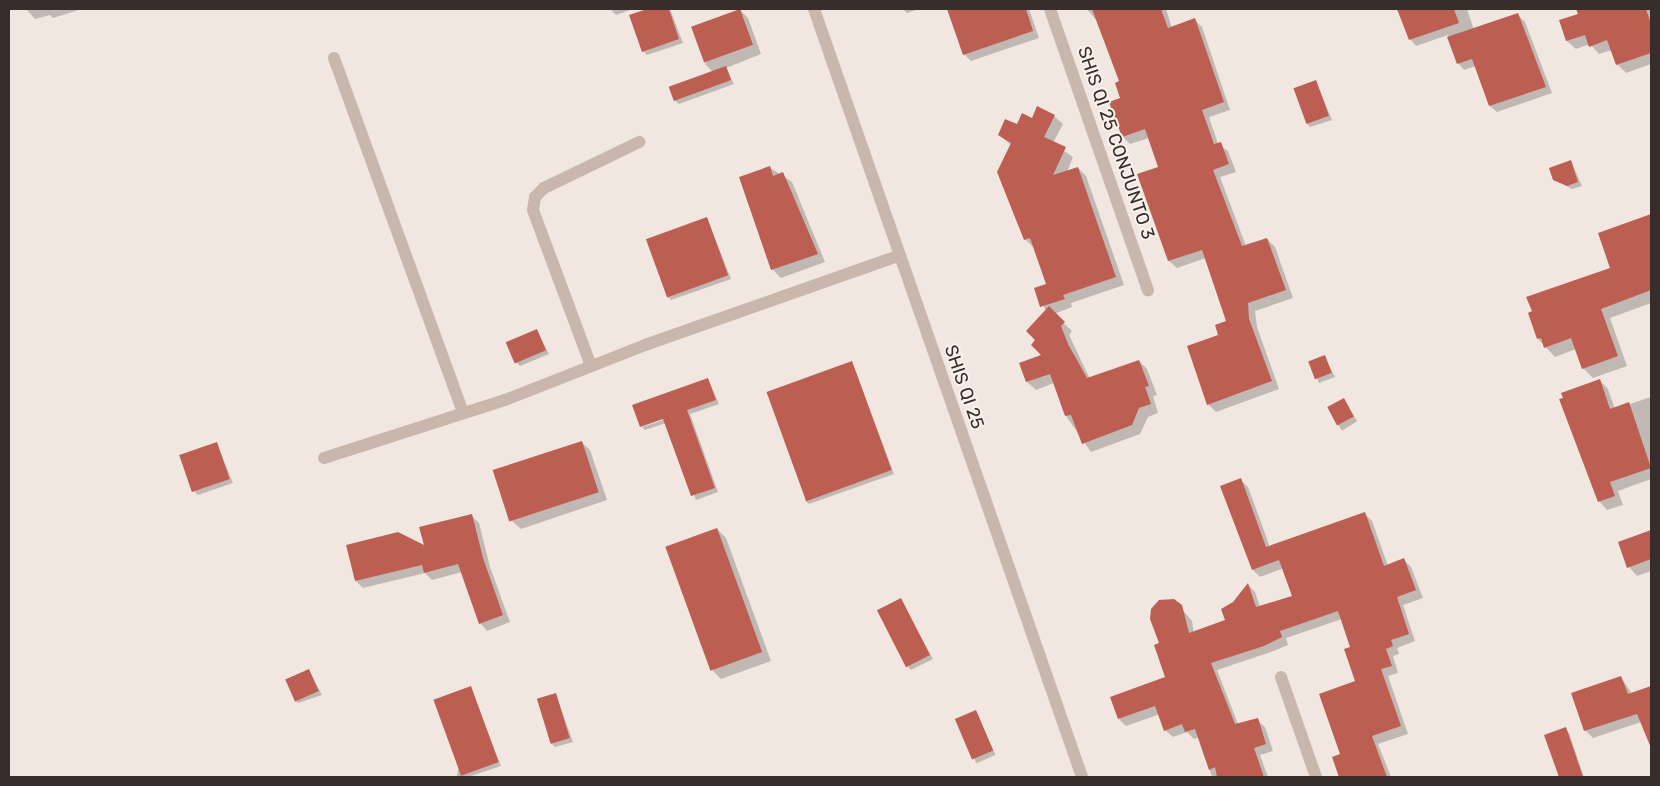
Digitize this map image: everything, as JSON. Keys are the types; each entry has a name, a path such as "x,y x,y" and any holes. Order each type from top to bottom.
{"street":[{"name":"SHIS QI 25","path":"814,9 1082,777"},
{"name":"SHIS QI 25 CONJUNTO 3","path":"1050,9 1148,290"},
{"path":"334,58 463,413"},
{"path":"590,366 534,210 535,196 544,188 639,142"},
{"path":"324,458 463,413 900,255"},
{"path":"1281,677 1316,777"}],"building":[{"path":"647,9 669,9 679,39 642,52 629,15"},
{"path":"740,9 753,45 704,62 691,27"},
{"path":"947,9 1026,9 1033,31 963,55"},
{"path":"1092,9 1161,9 1168,28 1195,18 1224,102 1202,110 1214,144 1221,142 1229,164 1213,170 1242,246 1267,238 1286,290 1248,303 1249,319 1272,381 1207,405 1187,346 1218,335 1215,325 1226,321 1202,250 1168,261 1137,174 1158,167 1145,129 1122,137 1109,102 1120,98 1115,83 1119,81"},
{"path":"1397,9 1454,9 1459,23 1409,40"},
{"path":"1576,9 1646,9 1651,24 1651,53 1616,65 1607,40 1589,47 1585,35 1566,41 1559,20 1578,14"},
{"path":"1518,13 1546,87 1489,106 1472,59 1457,64 1447,37"},
{"path":"726,66 731,80 674,101 669,87"},
{"path":"1316,80 1329,116 1306,124 1293,88"},
{"path":"1037,106 1055,115 1044,137 1066,147 1053,175 1078,167 1116,277 1063,295 1065,299 1040,307 1034,288 1046,284 1030,238 1024,240 997,172 1011,143 998,135 1005,119 1017,124 1022,113 1032,118"},
{"path":"1571,160 1578,182 1567,186 1553,180 1549,168"},
{"path":"770,166 773,176 783,172 818,254 771,270 739,177"},
{"path":"1651,214 1651,290 1601,309 1618,356 1582,369 1571,338 1544,348 1541,338 1537,339 1528,313 1532,311 1526,297 1610,268 1598,233"},
{"path":"707,217 728,275 667,297 646,239"},
{"path":"1049,306 1065,322 1061,326 1068,344 1087,378 1139,360 1149,386 1145,387 1151,404 1139,408 1132,425 1082,444 1071,415 1065,416 1050,374 1026,382 1019,363 1041,355 1031,345 1035,340 1026,331"},
{"path":"537,329 546,350 515,363 506,342"},
{"path":"1325,355 1332,373 1315,379 1308,361"},
{"path":"852,361 892,470 806,501 766,392"},
{"path":"708,378 716,400 687,410 715,488 691,496 663,419 640,427 632,405"},
{"path":"1600,379 1610,409 1629,402 1651,468 1610,482 1615,496 1598,502 1559,399 1563,398 1561,393"},
{"path":"1344,398 1354,417 1337,425 1327,407"},
{"path":"582,441 599,492 509,521 493,470"},
{"path":"217,442 230,479 192,492 179,455"},
{"path":"1241,478 1266,547 1365,512 1384,566 1404,558 1416,590 1397,597 1409,634 1391,640 1393,646 1386,649 1392,666 1381,669 1401,726 1372,736 1387,777 1339,777 1332,757 1340,754 1319,694 1355,681 1344,649 1350,647 1338,611 1280,631 1282,637 1264,646 1211,663 1235,724 1258,718 1266,744 1254,748 1264,777 1217,777 1215,767 1209,770 1195,729 1185,732 1182,724 1164,731 1155,706 1118,719 1110,697 1165,677 1154,645 1159,643 1150,619 1151,609 1159,600 1174,599 1182,605 1189,633 1225,620 1221,609 1233,602 1248,583 1256,607 1292,596 1279,560 1252,570 1220,486"},
{"path":"472,514 483,558 503,615 479,624 458,564 424,573 422,565 355,581 346,545 398,532 424,545 419,527"},
{"path":"717,528 762,652 710,671 665,547"},
{"path":"1651,530 1651,559 1627,568 1618,542"},
{"path":"901,598 930,655 906,667 877,610"},
{"path":"309,669 319,691 295,702 285,680"},
{"path":"1621,676 1628,694 1651,686 1651,748 1637,714 1584,731 1571,693"},
{"path":"471,686 499,762 461,776 433,700"},
{"path":"556,693 570,738 551,744 537,699"},
{"path":"976,710 993,751 972,759 955,719"},
{"path":"1566,727 1583,777 1559,777 1544,735"}]}
